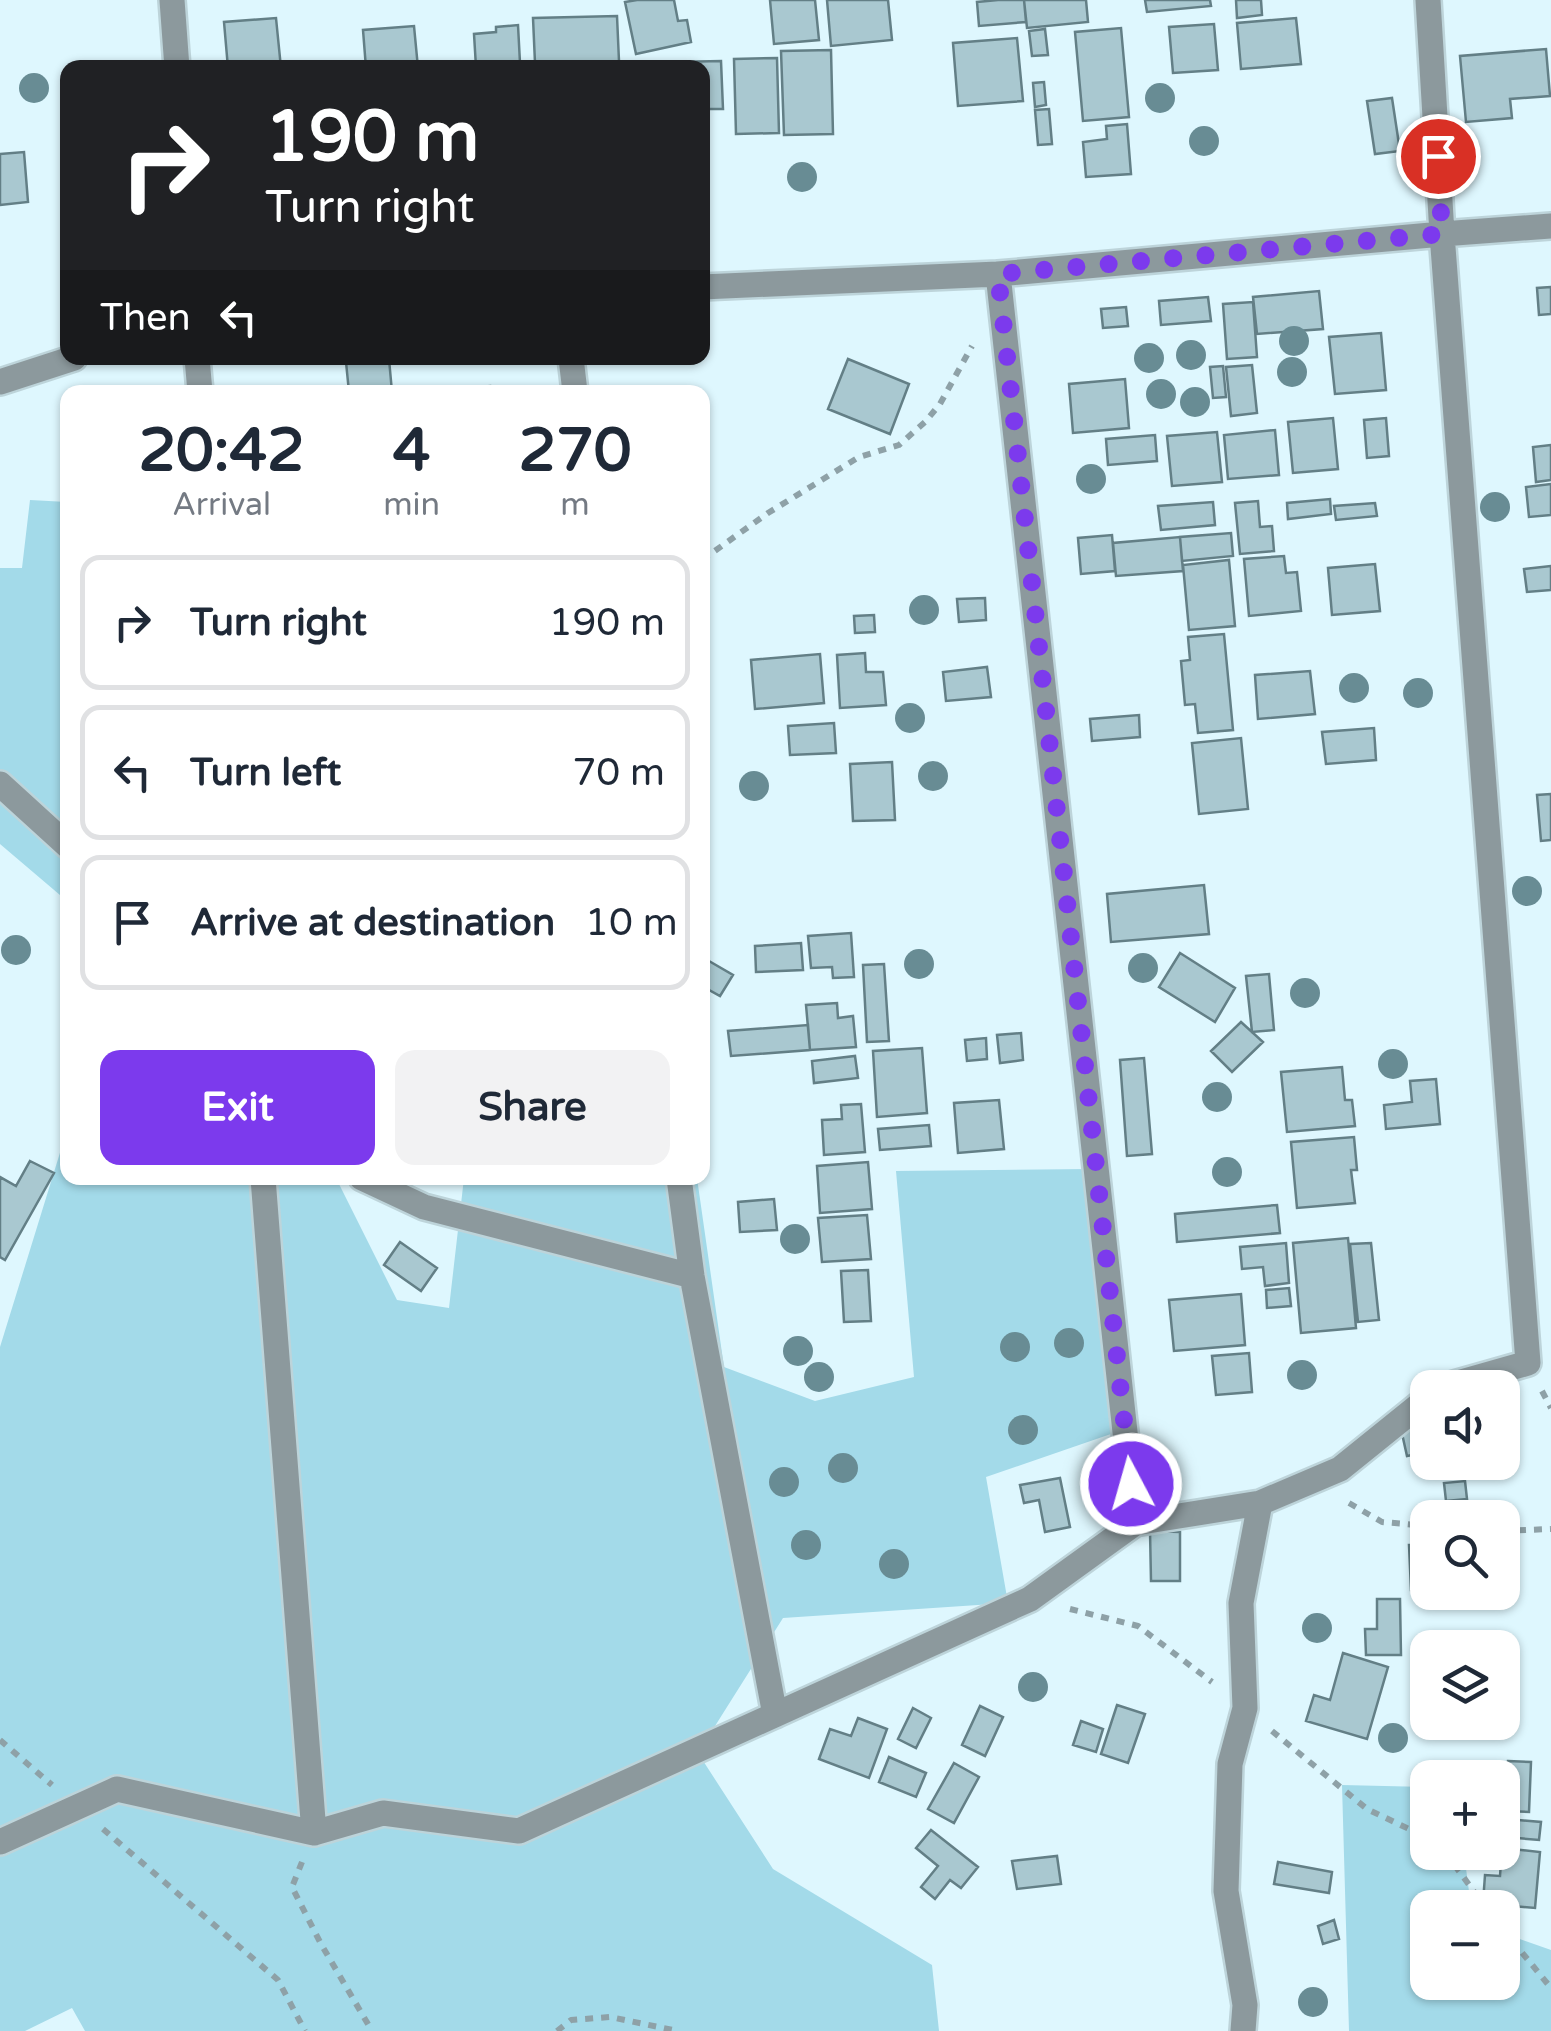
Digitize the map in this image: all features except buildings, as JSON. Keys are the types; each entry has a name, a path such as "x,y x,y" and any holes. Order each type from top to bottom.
{"street":[{"path":"172,0 176,60"},
{"path":"1428,0 1442,234 1528,1363 1503,1370"},
{"path":"710,287 998,274 1551,226"},
{"path":"998,274 1135,1523"},
{"path":"0,382 60,363"},
{"path":"0,784 60,839"},
{"path":"264,1185 314,1832"},
{"path":"377,1185 424,1207 692,1276"},
{"path":"680,1185 692,1276 775,1714"},
{"path":"0,1842 117,1789 314,1832 383,1813 518,1831 1030,1600 1135,1523 1260,1503 1340,1470 1410,1413"},
{"path":"1243,2031 1245,2005 1226,1891 1230,1764 1245,1708 1241,1603 1260,1503"}],"path":[{"path":"710,554 858,457 899,445 940,404 978,330"},
{"path":"1319,1478 1346,1502 1382,1522 1410,1524"},
{"path":"1520,1530 1551,1528"},
{"path":"0,1740 278,1980 305,2031"},
{"path":"314,1832 292,1887 372,2031"},
{"path":"1520,1950 1551,1988"},
{"path":"557,2031 571,2020 610,2017 678,2031"}],"shaded area":[{"path":"30,500 60,502 60,895 0,844 0,568 22,568"},
{"path":"60,1153 60,1185 340,1185 397,1300 449,1308 463,1185 698,1185 724,1367 815,1401 914,1377 896,1171 1090,1169 1137,1425 986,1477 1008,1603 783,1618 698,1753 773,1869 932,1965 939,2031 85,2031 72,2008 25,2031 0,2031 0,1347"},
{"path":"1342,1785 1410,1787 1410,1870 1466,1870 1469,1890 1410,1890 1410,2000 1520,2000 1520,1939 1551,1950 1551,2031 1349,2031"}],"route":[{"path":"1131,1484 998,274 1442,234 1438,156"}]}
